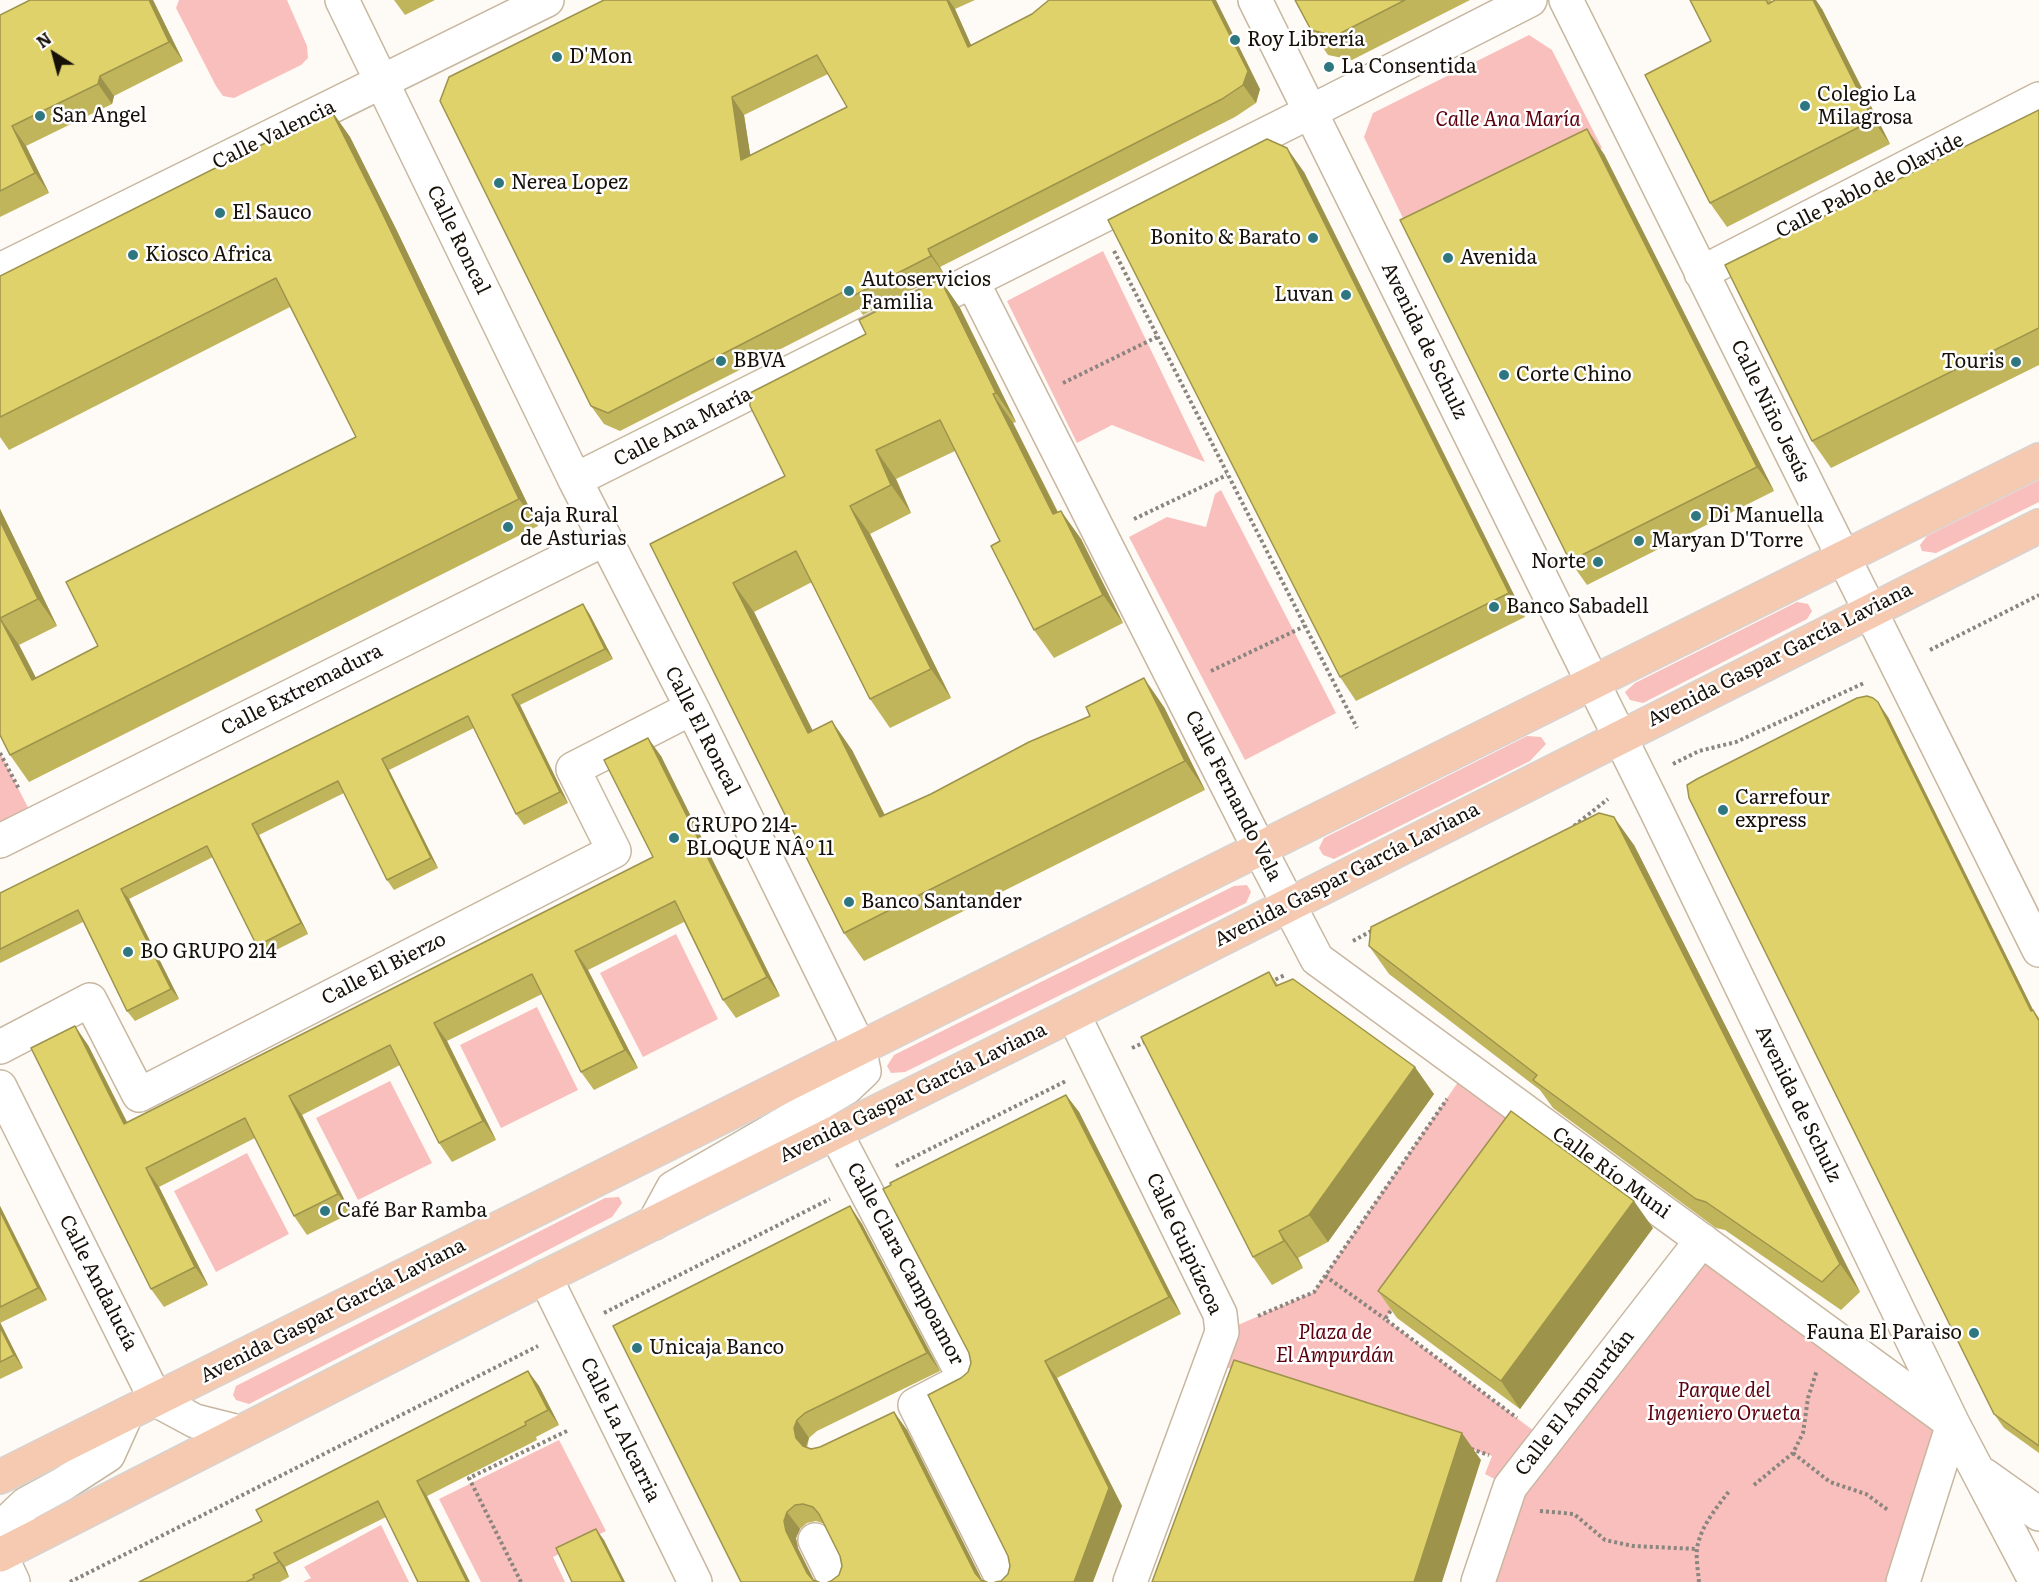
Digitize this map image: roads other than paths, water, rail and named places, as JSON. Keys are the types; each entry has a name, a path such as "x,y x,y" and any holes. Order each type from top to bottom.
{"main road":[{"name":"Avenida Gaspar García Laviana","path":"0,1477 2039,460"},
{"name":"Avenida Gaspar García Laviana","path":"0,1554 545,1277 1073,1014 2039,526"}],"street":[{"name":"Calle Roncal","path":"342,0 575,480"},
{"name":"Calle Valencia","path":"0,270 547,0"},
{"name":"Avenida de Schulz","path":"1255,0 1620,737 1953,1424 2036,1582"},
{"name":"Calle Ana María","path":"575,480 1530,0"},
{"name":"Calle Niño Jesús","path":"1566,0 2039,950"},
{"name":"Calle Pablo de Olavide","path":"1701,273 2039,99"},
{"name":"Calle Fernando Vela","path":"972,281 1289,904"},
{"name":"Calle El Roncal","path":"575,480 692,708 859,1047"},
{"name":"Calle Extremadura","path":"0,841 605,539"},
{"name":"Calle El Bierzo","path":"0,1047 90,1000 139,1095 614,851 573,769 692,708"},
{"name":"Calle Río Muni","path":"1289,904 1317,959 1953,1424"},
{"name":"Calle Guipúzcoa","path":"1073,1014 1220,1314 1222,1332 1130,1582"},
{"name":"Avenida Gaspar García Laviana","path":"654,1223 673,1188 846,1088 864,1071 859,1047"},
{"name":"Calle Andalucía","path":"0,1087 156,1400"},
{"name":"Calle Clara Campoamor","path":"836,1132 965,1379 901,1412 1004,1582"},
{"name":"Calle El Ampurdán","path":"1478,1582 1510,1487 1702,1240"},
{"name":"Calle La Alcarria","path":"545,1277 695,1582"},
{"path":"156,1400 195,1421 239,1432"},
{"path":"13,1582 0,1554 5,1524 26,1504 63,1484 108,1455 126,1415"},
{"path":"1903,1582 1953,1424"},
{"path":"1978,1471 2039,1514"},
{"path":"815,1540 836,1582"}],"place":[{"name":"Roy Librería","path":"1235,40"},
{"name":"D'Mon","path":"557,57"},
{"name":"La Consentida","path":"1329,67"},
{"name":"Colegio La Milagrosa","path":"1805,106"},
{"name":"San Angel","path":"40,116"},
{"name":"Nerea Lopez","path":"499,183"},
{"name":"El Sauco","path":"220,213"},
{"name":"Bonito & Barato","path":"1313,238"},
{"name":"Kiosco Africa","path":"133,255"},
{"name":"Avenida","path":"1448,258"},
{"name":"Autoservicios Familia","path":"849,291"},
{"name":"Luvan","path":"1346,295"},
{"name":"BBVA","path":"721,361"},
{"name":"Touris","path":"2016,362"},
{"name":"Corte Chino","path":"1504,375"},
{"name":"Di Manuella","path":"1696,516"},
{"name":"Caja Rural de Asturias","path":"508,527"},
{"name":"Maryan D'Torre","path":"1639,541"},
{"name":"Norte","path":"1598,562"},
{"name":"Banco Sabadell","path":"1494,607"},
{"name":"Carrefour express","path":"1723,810"},
{"name":"GRUPO 214- BLOQUE NÂº 11","path":"674,838"},
{"name":"Banco Santander","path":"849,902"},
{"name":"BO GRUPO 214","path":"128,952"},
{"name":"Café Bar Ramba","path":"325,1211"},
{"name":"Fauna El Paraiso","path":"1974,1333"},
{"name":"Unicaja Banco","path":"637,1348"}],"park label":[{"name":"Plaza de El Ampurdán","path":"1335,1344"},
{"name":"Parque del Ingeniero Orueta","path":"1724,1402"}]}
